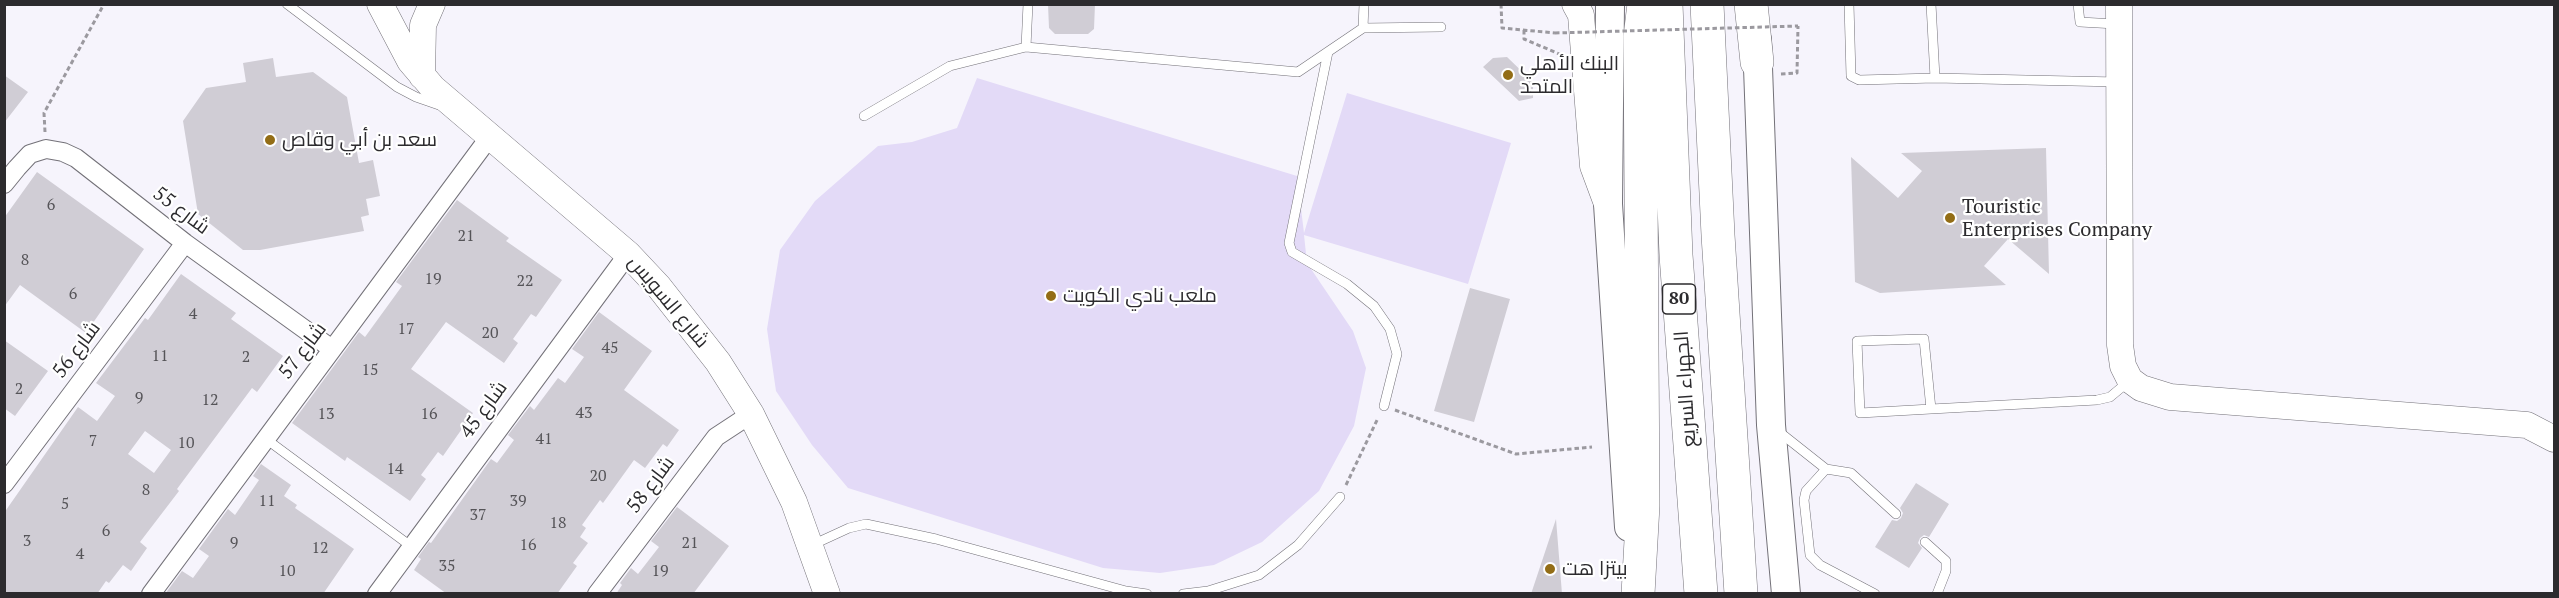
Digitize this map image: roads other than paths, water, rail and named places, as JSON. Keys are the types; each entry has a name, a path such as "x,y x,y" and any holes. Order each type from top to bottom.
{"highway":[{"path":"1636,594 1643,505 1640,37 1644,4"},
{"name":"الجهراء السريع","path":"1666,4 1676,255 1701,594"},
{"name":"الجهراء السريع","path":"1707,4 1718,236 1741,594"},
{"path":"1751,4 1757,62"}],"main road":[{"path":"1610,4 1608,204 1636,594"},
{"path":"1757,4 1757,62 1771,425 1786,594"}],"street":[{"name":"شارع السويس","path":"380,4 410,61 422,76 628,254 659,287 718,362 751,414 794,502 827,594"},
{"path":"422,76 423,25 432,4"},
{"path":"1575,4 1581,15 1593,166 1608,204"},
{"path":"2119,14 2120,345 2123,366 2130,380 2141,388 2170,397 2527,425 2554,439"},
{"name":"شارع 57","path":"151,594 491,135"},
{"name":"شارع 55","path":"4,184 30,154 46,149 63,152 76,158 185,243 332,349"},
{"name":"شارع 56","path":"4,484 185,243"},
{"name":"شارع 45","path":"384,591 412,547 628,254"},
{"name":"شارع 58","path":"597,594 716,437 751,414"}],"lane":[{"path":"287,4 397,87 416,97 461,112"},
{"path":"1026,47 1028,4"},
{"path":"1363,28 1364,4"},
{"path":"1849,4 1851,76 1858,80 1935,78 2119,82"},
{"path":"1931,4 1935,78"},
{"path":"2078,4 2080,22 2119,14"},
{"path":"864,116 950,66 1026,47 1298,72 1363,28 1441,27"},
{"path":"1328,52 1289,243 1292,252 1347,284 1374,306 1389,329 1397,354 1384,406"},
{"path":"1931,409 1924,339 1857,341 1860,413 2097,400 2110,397 2130,380"},
{"path":"1771,425 1826,469 1851,473 1896,514"},
{"path":"266,439 412,547"},
{"path":"1826,469 1806,491 1804,500 1810,555 1820,565 1875,594"},
{"path":"1183,594 1208,591 1258,575 1298,545 1340,497"},
{"path":"810,546 849,528 866,524 936,539 1126,591 1147,594"},
{"path":"1925,542 1946,561 1946,571 1937,594"}],"place":[{"name":"البنك الأهلي المتحد","path":"1508,75"},
{"name":"سعد بن أبي وقاص","path":"270,140"},
{"name":"Touristic Enterprises Company","path":"1950,218"},
{"name":"ملعب نادي الكويت","path":"1051,296"},
{"name":"بيتزا هت","path":"1550,569"}]}
